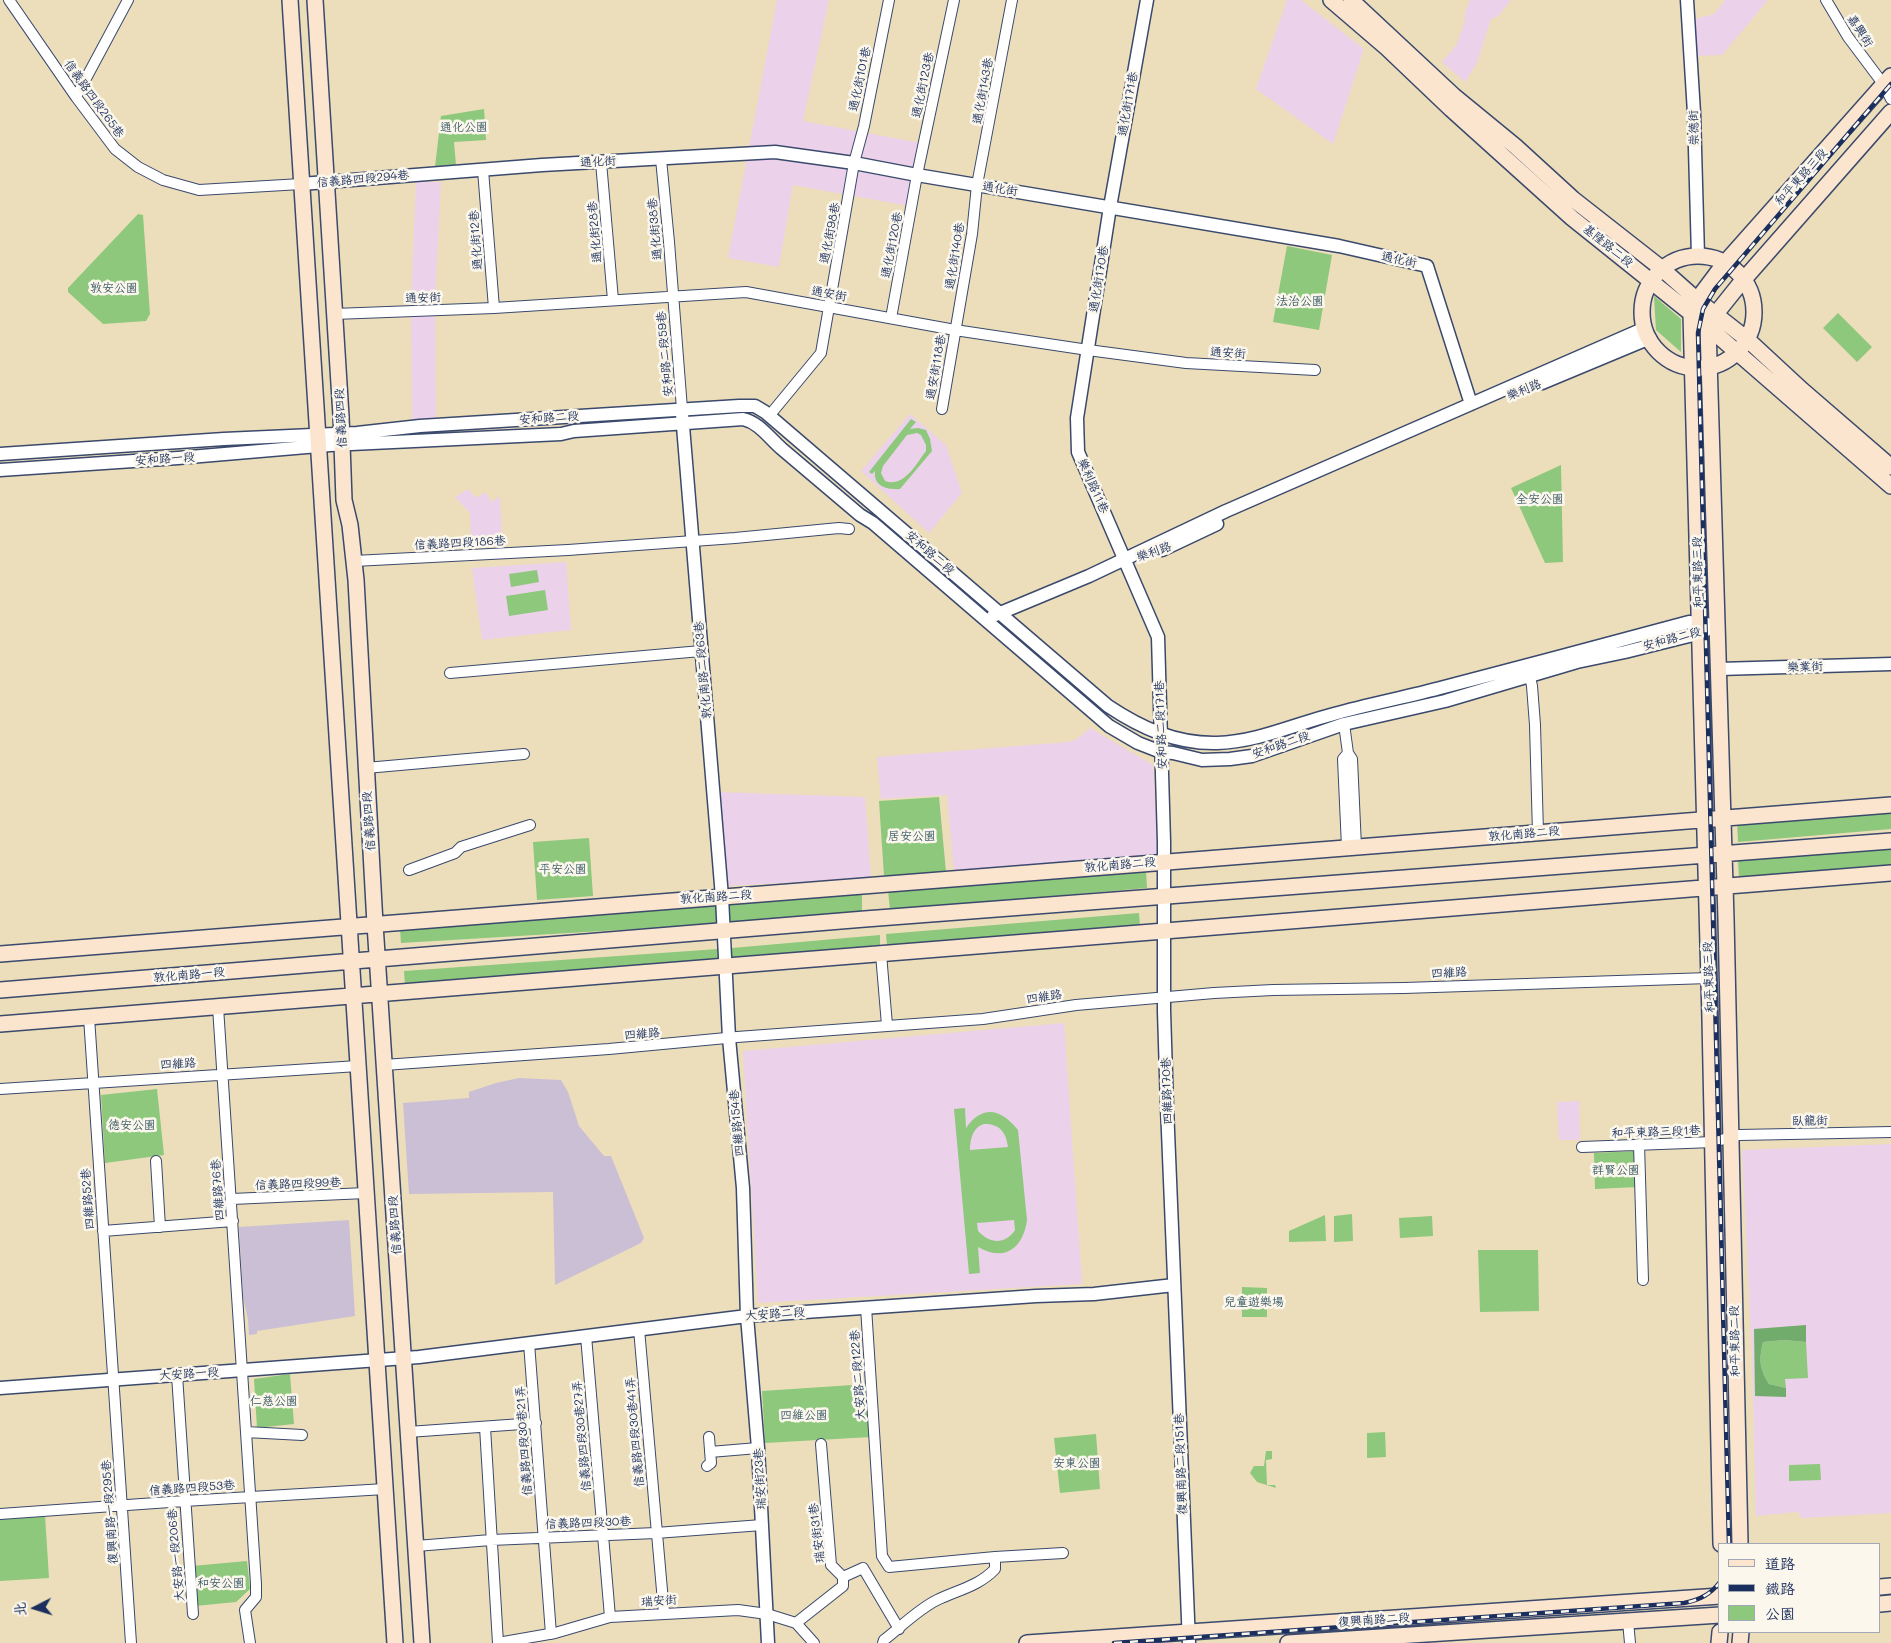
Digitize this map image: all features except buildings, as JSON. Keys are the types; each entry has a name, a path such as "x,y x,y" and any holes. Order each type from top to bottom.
{"main road":[{"name":"信義路四段","path":"290,0 302,184 330,439 349,926 395,1643"},
{"name":"信義路四段","path":"315,0 334,314 330,439 350,525 354,561 379,993 422,1643"},
{"name":"基隆路二段","path":"1331,0 1387,48 1451,109 1572,218 1691,314 1711,321 1748,340 1802,390 1891,467"},
{"name":"基隆路二段","path":"1351,0 1454,96 1515,146 1573,199 1661,268 1697,300 1711,321 1738,353 1891,486"},
{"name":"和平東路三段","path":"1713,1142 1691,314 1697,300 1724,264 1887,81"},
{"name":"和平東路三段","path":"1730,1138 1725,887 1709,367 1711,321 1812,200 1891,112"},
{"path":"1698,256 1724,264 1744,280 1754,306 1754,325 1748,340 1738,353 1720,364 1709,367 1692,367 1668,358 1654,345 1647,333 1643,308 1644,299 1651,281 1661,268 1678,259 1698,256"},
{"name":"敦化南路二段","path":"349,926 1891,805"},
{"path":"377,960 724,931 1891,841"},
{"path":"0,1024 1891,873"},
{"path":"0,954 349,926"},
{"name":"敦化南路一段","path":"0,990 377,960"},
{"name":"和平東路二段","path":"1730,1138 1740,1543"},
{"name":"和平東路二段","path":"1713,1142 1721,1543"},
{"name":"復興南路二段","path":"1027,1643 1189,1638 1718,1596"},
{"name":"復興南路二段","path":"1288,1643 1480,1637 1628,1621 1718,1615"}],"street":[{"name":"信義路四段265巷","path":"9,0 76,97 115,149 138,167 163,180 209,190 302,184"},
{"path":"76,97 128,0"},
{"name":"通化街101巷","path":"854,163 864,126 889,0"},
{"name":"通化街123巷","path":"917,175 954,0"},
{"name":"通化街143巷","path":"977,186 1012,0"},
{"name":"通化街171巷","path":"1110,207 1147,0"},
{"name":"崇德街","path":"1687,0 1694,113 1698,256"},
{"name":"嘉興街","path":"1826,0 1848,37 1887,81 1891,99"},
{"name":"通化街","path":"425,174 775,152 854,163 977,186 1339,246 1427,266 1471,404"},
{"name":"通化街38巷","path":"661,159 673,297"},
{"name":"通化街28巷","path":"601,162 613,300"},
{"name":"通化街98巷","path":"770,416 822,353 854,163"},
{"name":"通化街12巷","path":"483,170 494,308"},
{"name":"信義路四段294巷","path":"302,184 425,174"},
{"name":"通化街120巷","path":"891,318 917,175"},
{"name":"通化街140巷","path":"955,330 972,234 977,186"},
{"name":"通化街170巷","path":"1088,350 1110,207"},
{"name":"通安街","path":"334,314 494,308 746,292 955,330 1088,350 1186,363 1315,370"},
{"name":"安和路二段59巷","path":"673,297 683,416"},
{"name":"通安街118巷","path":"942,408 955,330"},
{"name":"樂利路","path":"1125,560 1226,511 1471,404 1647,333"},
{"name":"樂利路","path":"1125,560 1137,561 1186,540 1236,515 1292,492 1647,333"},
{"name":"樂利路11巷","path":"1088,350 1077,418 1078,452 1125,560"},
{"name":"安和路二段","path":"330,439 683,416 755,406 770,416 883,511 1108,706 1128,719 1161,734 1200,742 1215,743 1261,736 1332,714 1442,688 1689,622 1699,628"},
{"name":"安和路二段","path":"683,416 743,419 759,426 780,447 860,515 873,523 1109,726 1138,743 1161,752 1202,760 1252,756 1344,724 1445,701 1578,662 1625,652 1699,628 1717,626"},
{"name":"敦化南路二段63巷","path":"683,416 724,931"},
{"name":"安和路一段","path":"0,454 330,439"},
{"name":"安和路一段","path":"0,470 178,458 330,439"},
{"name":"信義路四段186巷","path":"354,561 568,550 759,536 839,528 849,529"},
{"path":"986,619 1125,560"},
{"name":"安和路二段171巷","path":"1125,560 1158,637 1165,862 1164,897"},
{"path":"450,673 701,651"},
{"name":"樂業街","path":"1719,669 1891,664"},
{"path":"1530,677 1535,725 1538,833"},
{"path":"1344,724 1348,753 1352,759 1351,847"},
{"path":"366,768 524,754"},
{"path":"408,870 455,853 461,847 530,825"},
{"name":"四維路170巷","path":"1164,897 1166,1107 1174,1285"},
{"name":"四維路154巷","path":"724,931 729,1038 743,1188 747,1316"},
{"path":"881,954 887,1025"},
{"name":"四維路","path":"384,1065 983,1019 1076,1006 1272,990 1404,988 1709,978"},
{"name":"四維路76巷","path":"218,1007 221,1074 232,1200 256,1597 246,1610 250,1643"},
{"name":"四維路52巷","path":"89,1017 113,1380"},
{"name":"四維路","path":"0,1089 358,1066"},
{"name":"臥龍街","path":"1730,1138 1739,1135 1891,1132"},
{"name":"和平東路三段1巷","path":"1582,1147 1713,1142 1730,1138"},
{"path":"1638,1144 1643,1280"},
{"path":"156,1161 160,1227"},
{"name":"信義路四段99巷","path":"232,1200 366,1193"},
{"path":"103,1231 233,1221"},
{"name":"大安路二段","path":"377,1360 747,1316 1094,1294 1174,1285"},
{"name":"復興南路二段151巷","path":"1174,1285 1189,1638"},
{"name":"大安路二段122巷","path":"866,1307 882,1556 889,1567 995,1557"},
{"name":"瑞安街23巷","path":"747,1316 758,1448 768,1643"},
{"name":"信義路四段30巷41弄","path":"639,1329 664,1613"},
{"name":"信義路四段30巷27弄","path":"586,1336 610,1617"},
{"name":"信義路四段30巷21弄","path":"529,1343 544,1537 555,1637"},
{"name":"大安路一段","path":"0,1388 377,1360"},
{"name":"大安路一段206巷","path":"177,1375 193,1614"},
{"name":"復興南路一段295巷","path":"113,1380 131,1643"},
{"path":"408,1432 536,1423"},
{"path":"485,1427 498,1643"},
{"path":"246,1432 302,1434"},
{"path":"707,1466 711,1463 709,1438"},
{"name":"瑞安街31巷","path":"821,1444 831,1565 843,1577"},
{"path":"710,1452 758,1448"},
{"name":"信義路四段53巷","path":"0,1514 250,1496 385,1489"},
{"name":"信義路四段30巷","path":"416,1546 544,1537 656,1533 762,1525"},
{"path":"883,1643 884,1640 918,1611 936,1601 985,1580 996,1569 995,1557 1063,1553"},
{"path":"814,1643 796,1623 843,1586 843,1577 863,1568 898,1628"},
{"name":"瑞安街","path":"498,1643 555,1637 610,1617 664,1613 738,1610 767,1614 796,1623"},
{"path":"1628,1621 1630,1643"}],"shaded area":[{"path":"777,0 829,0 803,121 921,143 909,206 793,185 779,267 728,258"},
{"path":"1287,0 1301,0 1364,49 1333,144 1256,89"},
{"path":"1470,0 1511,0 1498,16 1491,19 1477,63 1465,82 1442,62 1457,44"},
{"path":"1725,0 1768,0 1722,55 1695,56 1694,19 1714,14"},
{"path":"416,182 441,182 435,300 436,421 412,422 411,299"},
{"path":"910,414 946,445 962,493 929,533 861,471"},
{"path":"468,489 476,498 485,492 492,502 500,496 502,538 498,542 471,544 470,513 455,497"},
{"path":"566,562 571,630 482,640 472,568"},
{"path":"1090,728 1153,765 1158,855 954,872 947,795 881,799 877,757 1069,742 1077,739"},
{"path":"719,792 865,797 871,878 726,886"},
{"path":"1064,1023 1082,1284 758,1303 743,1051"},
{"path":"519,1078 561,1080 568,1092 579,1126 604,1156 611,1156 644,1238 641,1243 555,1285 553,1192 409,1194 403,1103 469,1098 469,1092"},
{"path":"1579,1101 1580,1140 1559,1140 1557,1102"},
{"path":"1891,1144 1891,1513 1801,1518 1799,1513 1796,1512 1756,1516 1752,1356 1742,1150"},
{"path":"349,1220 355,1316 257,1331 257,1334 249,1335 243,1297 239,1227"}],"green space":[{"name":"通化公園","path":"484,109 486,140 454,142 456,165 435,167 441,116"},
{"name":"敦安公園","path":"138,214 143,215 150,314 146,321 103,324 68,292 68,288"},
{"name":"法治公園","path":"1287,246 1332,255 1319,330 1273,322"},
{"path":"1654,296 1681,319 1681,352 1656,330"},
{"path":"1838,313 1872,347 1857,362 1823,328"},
{"path":"911,419 916,422 910,429 926,430 932,451 900,489 890,489 882,486 876,480 875,471 872,474 869,472","holes":["917,433 921,435 926,445 926,451 914,468 898,481 885,481 881,473 883,466 907,435"]},
{"name":"全安公園","path":"1561,465 1563,562 1545,563 1511,488"},
{"path":"537,570 539,582 511,587 509,574"},
{"path":"545,590 548,610 509,616 506,596"},
{"name":"居安公園","path":"939,797 946,872 884,876 879,801"},
{"path":"1891,810 1891,829 1738,842 1737,822"},
{"name":"平安公園","path":"589,838 593,896 537,900 533,842"},
{"path":"1891,848 1891,866 1739,879 1738,860"},
{"path":"1146,871 1147,888 890,910 888,890"},
{"path":"862,893 862,911 729,924 726,902"},
{"path":"717,902 720,924 401,943 400,929"},
{"path":"1139,913 1140,927 887,945 886,934"},
{"path":"880,935 880,945 732,959 732,948"},
{"path":"718,949 719,960 405,985 404,971"},
{"name":"德安公園","path":"157,1089 164,1155 105,1163 101,1095"},
{"path":"965,1108 966,1128 979,1115 992,1112 1005,1117 1018,1130 1027,1220 1025,1230 1017,1245 1004,1253 987,1251 978,1247 980,1273 969,1274 954,1109","holes":["984,1124 998,1127 1004,1133 1008,1147 970,1150 973,1134 977,1128","1014,1220 1015,1230 1011,1235 1002,1240 992,1240 978,1231 977,1223"]},
{"name":"群賢公園","path":"1636,1151 1638,1187 1595,1189 1594,1153"},
{"path":"1352,1214 1353,1241 1334,1242 1334,1216"},
{"path":"1325,1215 1326,1241 1289,1242 1289,1231"},
{"path":"1432,1216 1433,1236 1400,1238 1399,1218"},
{"path":"1478,1250 1538,1250 1539,1311 1480,1312"},
{"name":"兒童遊樂場","path":"1242,1287 1267,1288 1267,1317 1242,1317"},
{"path":"1806,1325 1806,1342 1784,1340 1763,1342 1761,1359 1763,1373 1769,1384 1786,1388 1786,1397 1755,1396 1754,1329"},
{"path":"1784,1340 1806,1342 1808,1378 1785,1379 1786,1388 1769,1384 1763,1373 1761,1359 1763,1342"},
{"name":"仁慈公園","path":"290,1374 294,1424 257,1428 254,1379"},
{"name":"四維公園","path":"868,1384 871,1437 765,1443 762,1391"},
{"path":"1385,1432 1386,1457 1367,1458 1367,1433"},
{"name":"安東公園","path":"1096,1434 1100,1489 1060,1493 1054,1438"},
{"path":"1266,1451 1272,1451 1272,1459 1266,1460 1267,1485 1275,1485 1276,1488 1257,1482 1250,1473 1254,1466 1264,1466"},
{"path":"1820,1464 1821,1480 1789,1481 1789,1465"},
{"path":"45,1515 49,1578 0,1581 0,1519"},
{"name":"和安公園","path":"247,1561 250,1589 236,1602 195,1606 192,1566"}],"railway":[{"path":"1729,1543 1698,333 1703,309 1715,289 1891,84"},
{"path":"1114,1643 1684,1603 1704,1596 1718,1584"}]}
